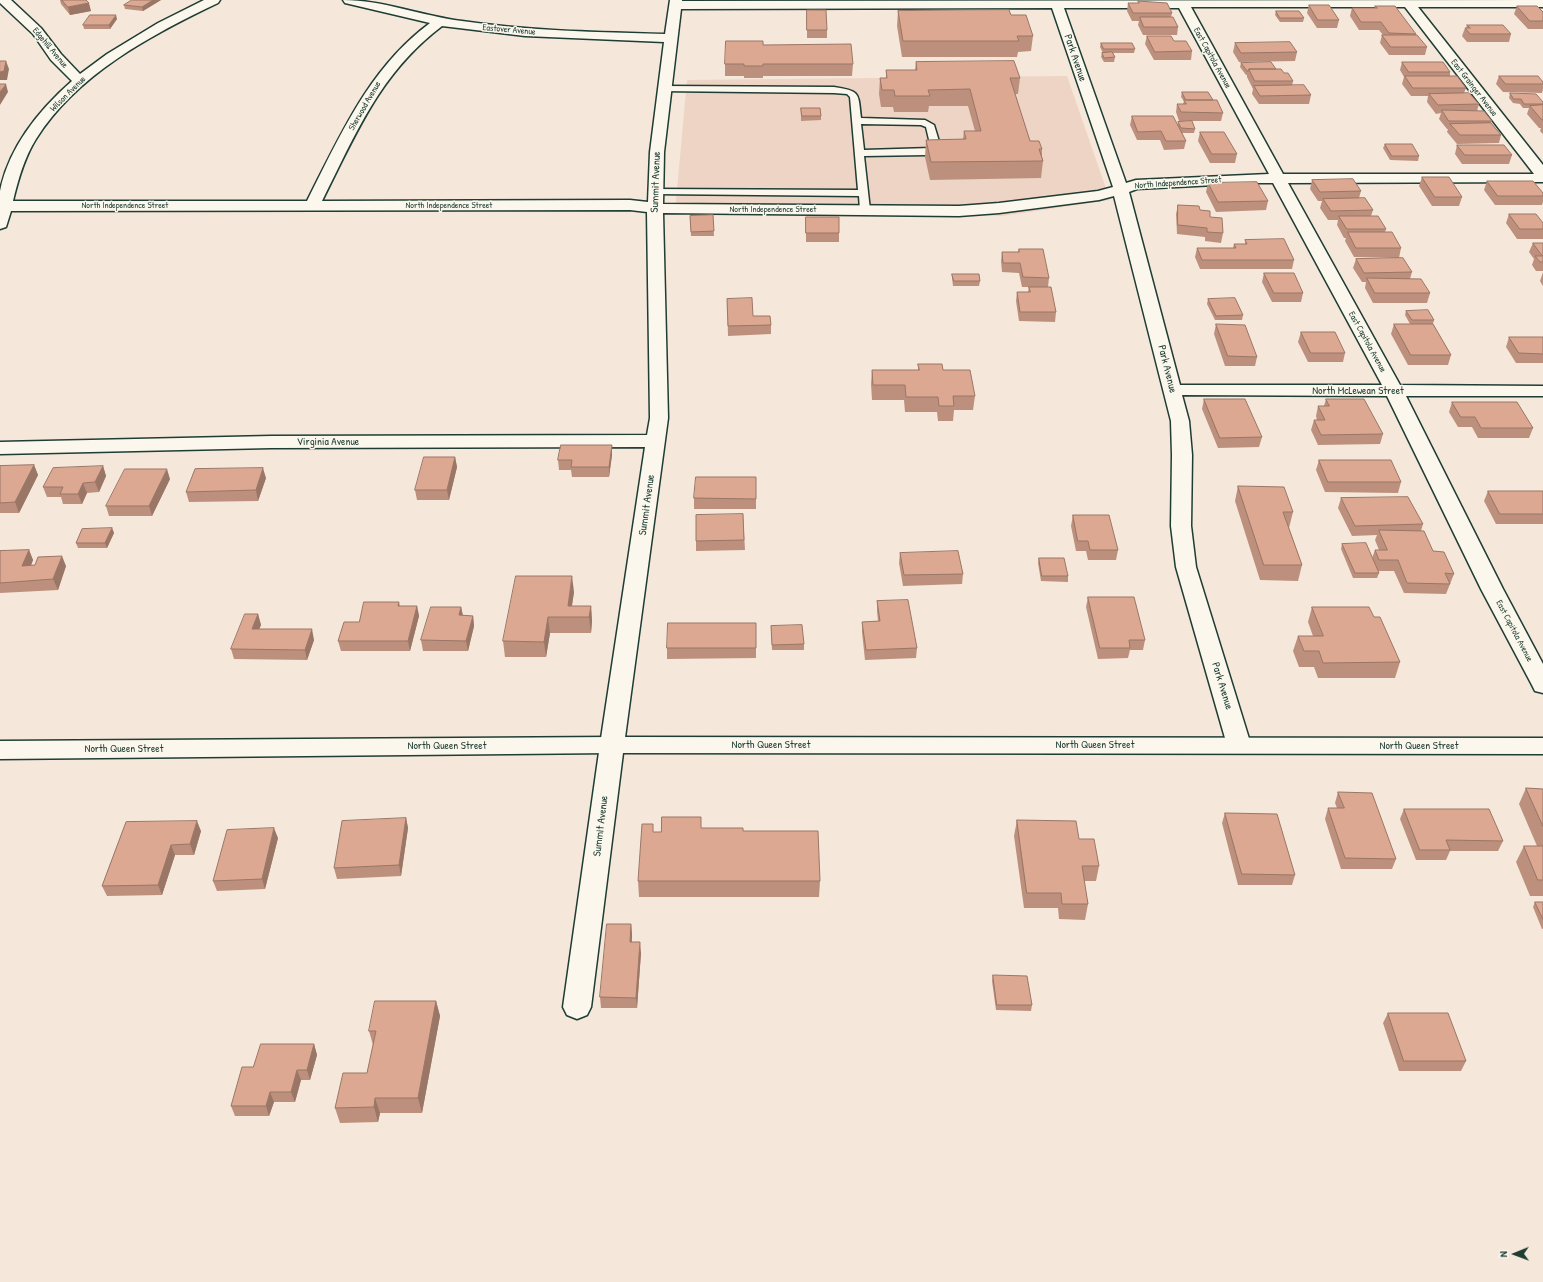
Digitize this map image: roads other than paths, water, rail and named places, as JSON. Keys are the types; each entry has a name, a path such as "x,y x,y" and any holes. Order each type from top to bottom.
{"street":[{"name":"Edgehill Avenue","path":"4,0 37,31 56,57 79,81"},
{"name":"Wilson Avenue","path":"0,224 2,206 16,164 29,138 55,105 79,81 138,39 214,0"},
{"name":"Eastover Avenue","path":"349,0 439,22 477,27 564,34 671,38"},
{"path":"676,2 1056,2 1183,4 1407,2 1543,4"},
{"name":"Summit Avenue","path":"577,1007 612,745 659,418 655,200 657,152 676,2"},
{"name":"Park Avenue","path":"1056,2 1121,189 1122,200 1180,421 1182,455 1181,526 1186,567 1239,745"},
{"name":"East Grainger Avenue","path":"1407,2 1543,175"},
{"name":"East Capitola Avenue","path":"1183,4 1394,391 1492,589 1543,685"},
{"name":"Sherwood Avenue","path":"312,206 340,151 379,82 392,65 426,31 439,22"},
{"name":"North Independence Street","path":"2,206 630,205 655,200 674,210 959,211 999,208 1099,194 1136,185 1278,179 1543,178"},
{"name":"North McLewean Street","path":"1172,390 1543,390"},
{"name":"Virginia Avenue","path":"0,448 279,442 656,441"},
{"name":"North Queen Street","path":"0,750 612,745 1543,746"}],"lane":[{"path":"664,90 842,90 850,92 854,97 865,210"},
{"path":"856,121 911,121 927,123 930,125 936,148 934,151 926,152 860,153"},
{"path":"655,200 863,193"}]}
